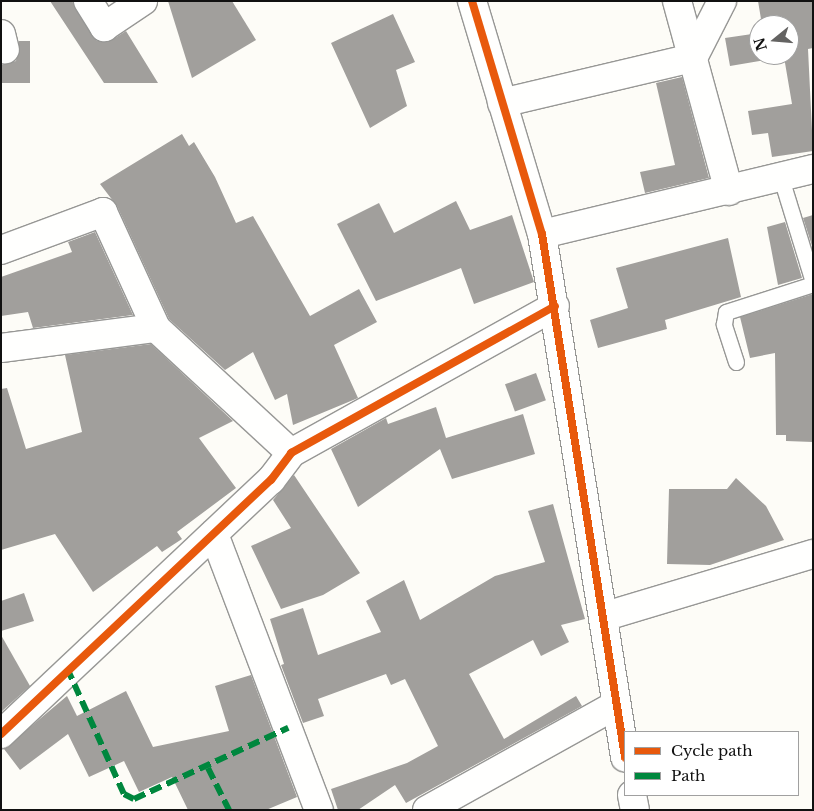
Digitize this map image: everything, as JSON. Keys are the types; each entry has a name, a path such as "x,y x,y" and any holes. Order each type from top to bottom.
{"street":[{"path":"88,1 104,27 143,1"},
{"path":"472,1 542,234 606,616 616,705 624,750"},
{"path":"677,1 729,192"},
{"path":"502,103 693,58 722,1"},
{"path":"542,234 729,192 813,170"},
{"path":"1,250 103,212 156,328 290,453"},
{"path":"1,734 271,480 290,453 555,306"},
{"path":"1,348 156,328"},
{"path":"214,534 319,810"},
{"path":"606,616 813,554"},
{"path":"427,810 616,705"},
{"path":"632,796 635,810"}],"lane":[{"path":"736,362 724,324 726,312 813,283 781,178"}],"building":[{"path":"50,1 72,1 97,41 112,40 126,31 158,83 104,83"},
{"path":"168,1 232,1 256,40 192,78"},
{"path":"758,1 813,1 813,48 808,49 813,151 772,157 768,133 752,135 748,111 792,104 785,65 799,65 799,15 760,15"},
{"path":"393,14 415,62 396,70 407,106 370,128 331,43"},
{"path":"749,34 749,63 730,66 725,38"},
{"path":"19,41 30,41 30,83 1,83 1,65 16,61"},
{"path":"682,77 709,178 645,193 640,172 675,165 656,83"},
{"path":"182,134 189,146 194,142 215,177 236,223 253,216 310,316 359,289 377,322 334,345 358,398 293,425 287,394 275,400 253,352 225,370 169,319 117,206 100,184"},
{"path":"456,201 470,230 512,215 534,282 474,304 461,268 376,301 337,224 379,203 394,233"},
{"path":"813,215 813,249 803,218"},
{"path":"785,222 802,278 778,285 767,227"},
{"path":"95,232 133,315 33,328 28,312 1,316 1,277 72,252 68,242"},
{"path":"728,238 741,297 665,320 667,329 598,348 590,320 628,308 616,268"},
{"path":"813,294 813,442 786,441 786,435 776,435 775,353 750,358 740,317"},
{"path":"151,344 233,421 199,438 236,488 177,532 182,539 162,552 157,546 93,592 55,534 1,550 1,389 7,388 26,449 82,432 65,355"},
{"path":"536,373 546,400 515,412 505,384"},
{"path":"436,407 446,438 523,414 535,454 452,479 440,449 358,507 331,449 386,418 388,424"},
{"path":"294,475 360,573 323,595 281,609 251,546 291,528 273,500"},
{"path":"736,478 766,506 784,540 710,565 667,564 669,489 727,489"},
{"path":"553,504 585,619 561,625 569,642 541,656 533,640 469,674 504,739 576,696 582,706 406,803 395,785 358,810 338,810 331,789 407,763 438,746 405,679 391,685 386,674 318,699 324,716 303,723 281,665 284,664 270,619 303,608 318,655 381,632 366,601 404,580 420,620 495,576 545,562 528,511"},
{"path":"24,593 34,621 1,631 1,601"},
{"path":"1,635 30,686 1,712"},
{"path":"251,675 297,797 266,810 188,810 172,777 139,792 124,761 89,777 68,734 20,770 4,749 67,696 77,716 126,691 153,747 229,731 215,686"}],"marked path":[{"path":"67,668 124,794 134,799 288,728"},
{"path":"208,768 229,810"}],"cycle path":[{"path":"472,1 542,234 624,751"},
{"path":"1,734 271,480 291,453 555,306"}]}
